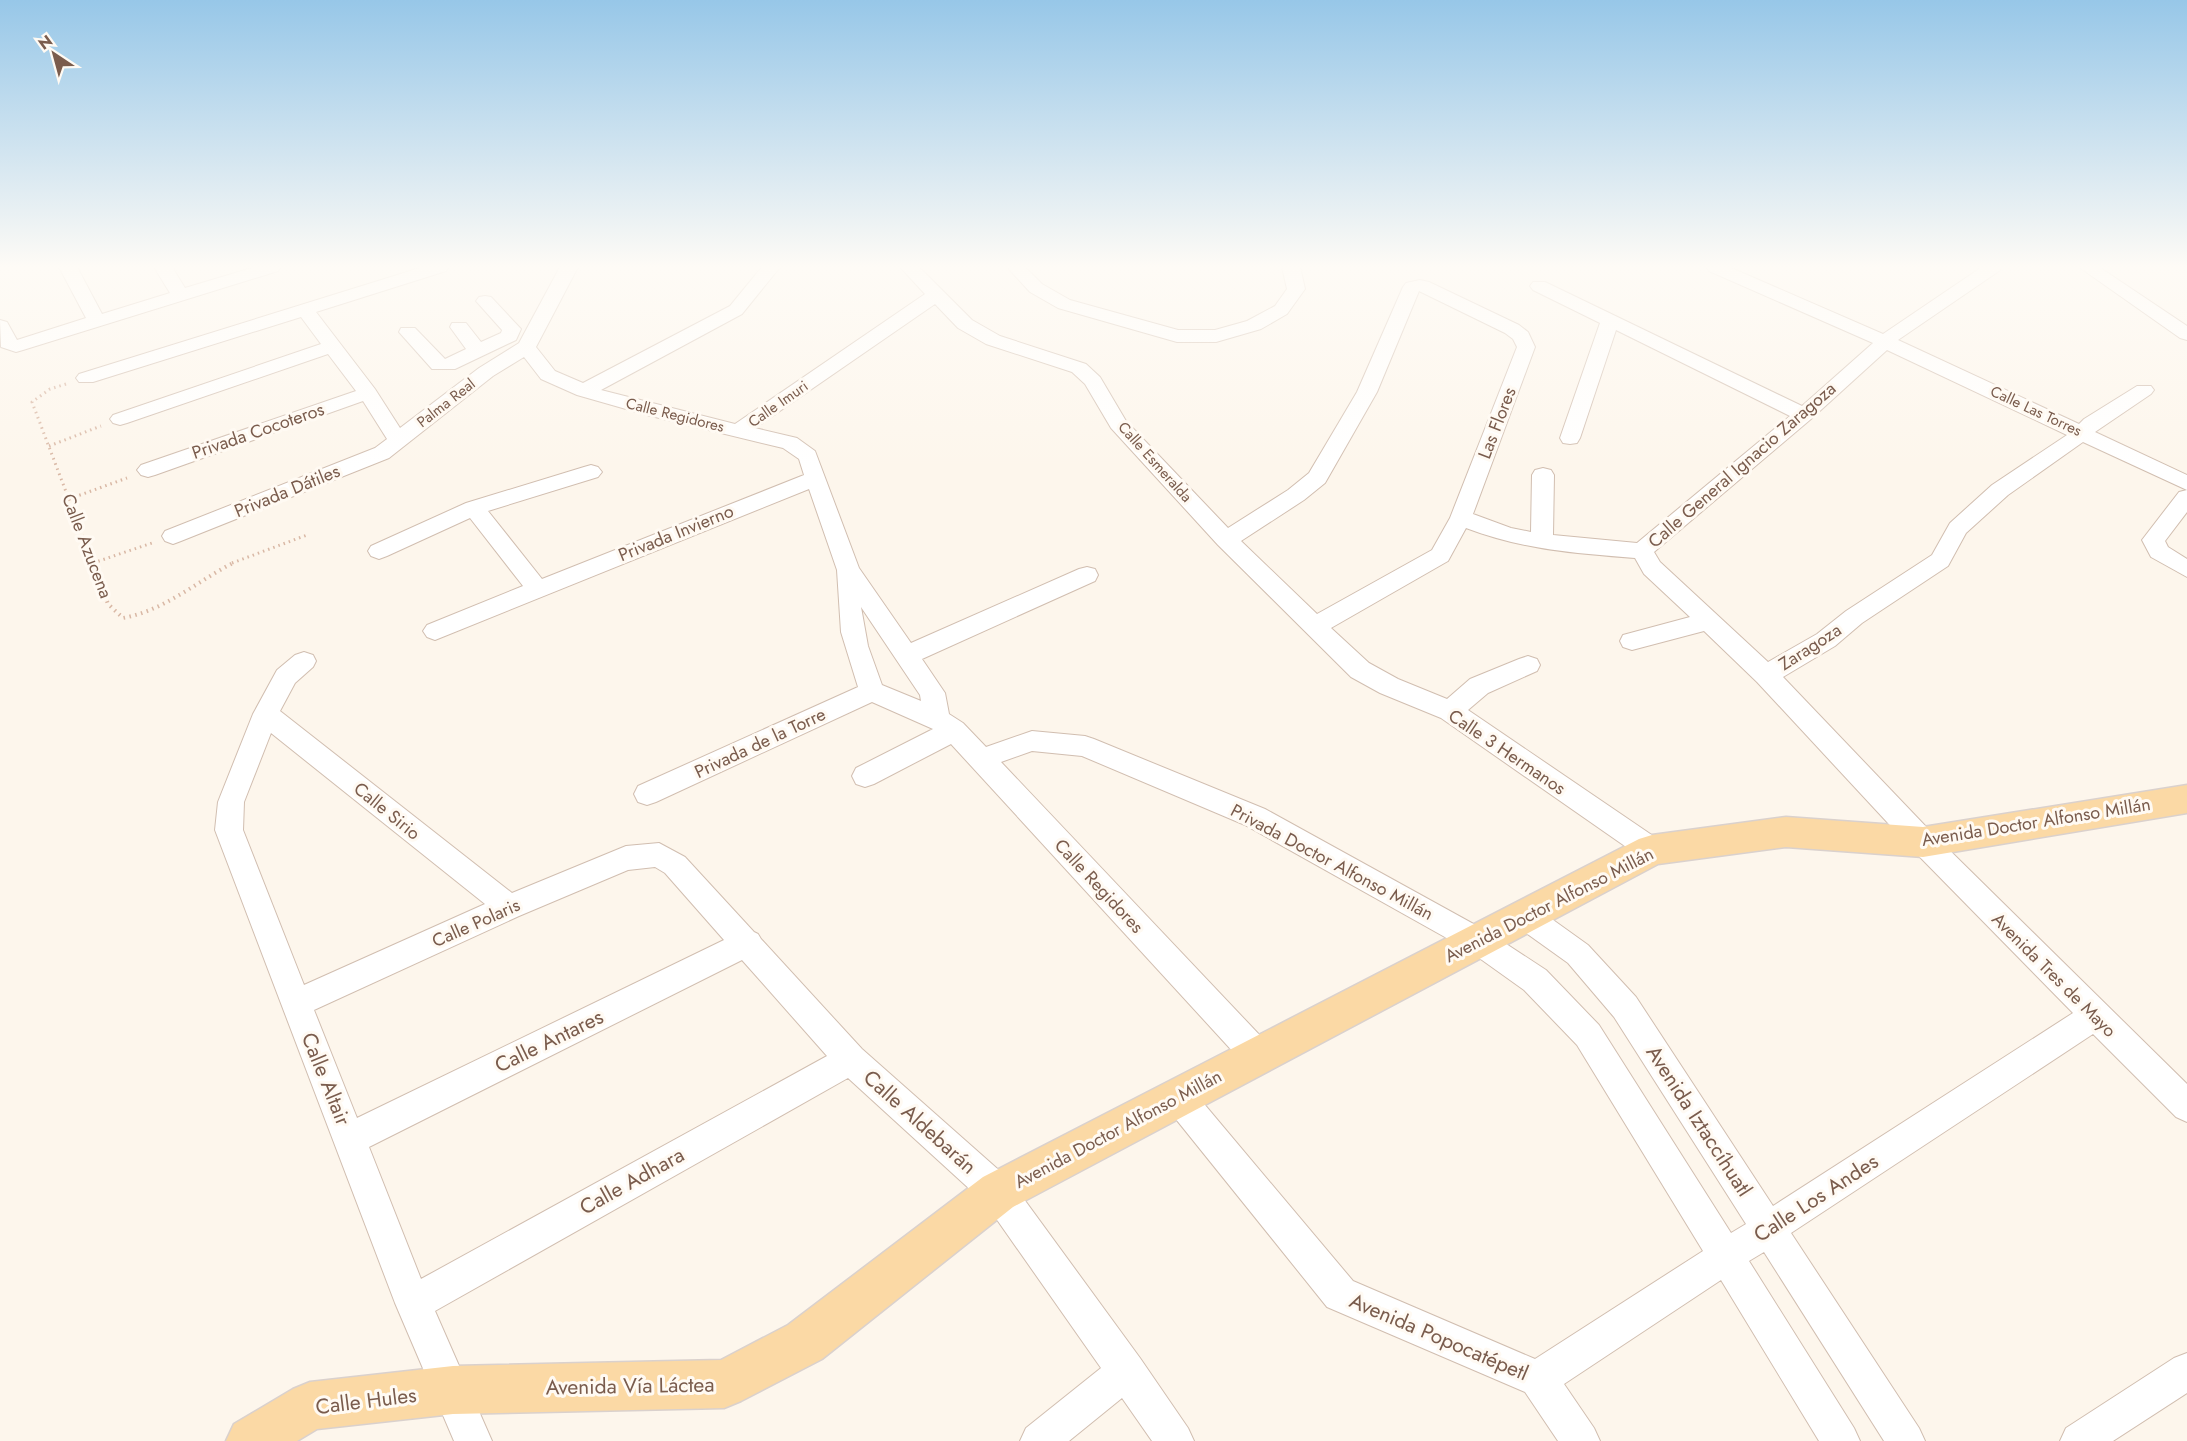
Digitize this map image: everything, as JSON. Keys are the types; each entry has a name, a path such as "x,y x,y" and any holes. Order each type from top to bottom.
{"main road":[{"name":"Avenida Doctor Alfonso Millán","path":"998,1192 1652,850 1785,832 1923,842 2187,799"},
{"name":"Avenida Vía Láctea","path":"453,1390 723,1384 805,1342 998,1192"},
{"name":"Calle Hules","path":"251,1441 310,1406 453,1390"}],"street":[{"path":"4,334 8,343 16,346 56,334"},
{"path":"86,378 227,334"},
{"path":"323,334 368,393 398,441"},
{"path":"410,334 439,365 448,365 510,334"},
{"path":"462,334 471,354 486,372"},
{"path":"526,347 535,334"},
{"path":"584,391 691,334"},
{"name":"Calle Imuri","path":"738,431 879,334"},
{"name":"Calle Esmeralda","path":"983,334 993,340 1079,369 1093,381 1118,424 1226,540"},
{"path":"1171,334 1222,334"},
{"name":"Las Flores","path":"1226,540 1296,495 1317,478 1367,392 1392,334"},
{"name":"Las Flores","path":"1315,626 1440,555 1461,518 1526,347 1519,334"},
{"path":"1570,438 1605,334"},
{"path":"1635,334 1803,415"},
{"path":"1886,334 1890,336"},
{"path":"1886,334 1890,336"},
{"name":"Calle General Ignacio Zaragoza","path":"1893,334 1803,415 1642,551 1652,568 1766,675 1923,842"},
{"name":"Calle Las Torres","path":"1890,336 2087,428 2187,470"},
{"path":"120,419 332,346"},
{"name":"Palma Real","path":"398,441 486,372 526,347"},
{"name":"Calle Regidores","path":"526,347 548,375 584,391 790,443 808,456 848,570 932,693 946,725"},
{"name":"Zaragoza","path":"1766,675 1826,640 1854,617 1940,560 1958,528 2000,490 2144,390"},
{"name":"Privada Cocoteros","path":"148,470 368,393"},
{"name":"Calle Las Torres","path":"2087,428 2187,483"},
{"name":"Privada Dátiles","path":"173,536 382,453 398,441"},
{"path":"379,551 474,508 591,472"},
{"path":"1542,542 1543,475"},
{"name":"Privada Invierno","path":"435,631 537,588 816,478"},
{"path":"2187,497 2153,540 2159,552 2187,569"},
{"path":"474,508 537,588"},
{"path":"1461,518 1507,535 1542,542 1642,551"},
{"name":"Calle 3 Hermanos","path":"1226,540 1360,669 1389,686 1450,711 1652,850"},
{"name":"Calle Regidores","path":"848,570 847,605 851,629 856,652 872,691 946,725 1258,1056"},
{"path":"907,655 1087,575"},
{"path":"1632,641 1708,621"},
{"name":"Calle Altair","path":"304,661 286,677 266,714 231,802 229,830 413,1303 453,1390 473,1441"},
{"path":"1450,711 1479,686 1528,665"},
{"name":"Privada de la Torre","path":"647,794 872,691"},
{"name":"Calle Sirio","path":"266,714 509,908"},
{"path":"865,777 946,725"},
{"name":"Privada Doctor Alfonso Millán","path":"980,759 1032,741 1085,746 1255,817 1478,940"},
{"name":"Avenida Tres de Mayo","path":"1923,842 2094,1016 2187,1106"},
{"name":"Calle Polaris","path":"296,1004 626,858 659,855"},
{"name":"Calle Aldebarán","path":"659,855 675,865 748,943 851,1060 998,1192 1175,1441"},
{"name":"Avenida Iztaccíhuatl","path":"1525,916 1578,954 1625,1006 1906,1441"},
{"path":"1478,940 1535,980 1588,1035 1841,1441"},
{"name":"Calle Antares","path":"350,1138 748,943"},
{"name":"Calle Los Andes","path":"1538,1379 2094,1016"},
{"name":"Calle Adhara","path":"413,1303 851,1060"},
{"name":"Avenida Popocatépetl","path":"1178,1097 1340,1294 1538,1379 1581,1441"},
{"path":"1039,1441 1127,1371"},
{"path":"2079,1441 2187,1371"}],"path":[{"name":"Calle Azucena","path":"86,378 50,389 33,402 108,604 123,618 140,616 170,603 230,564 307,535"},
{"path":"49,446 120,419"},
{"path":"69,499 148,470"},
{"path":"93,563 173,536"}]}
